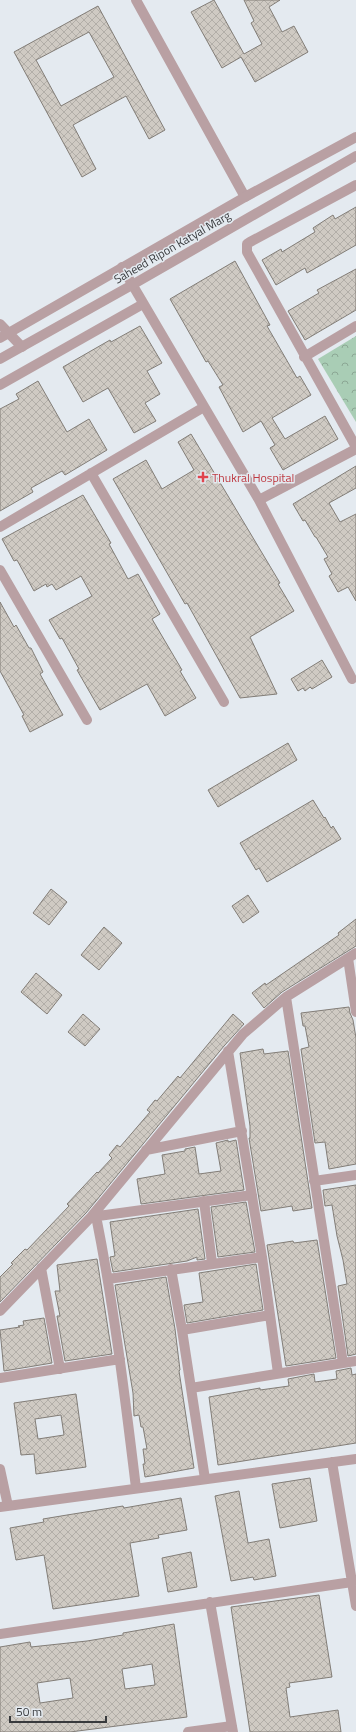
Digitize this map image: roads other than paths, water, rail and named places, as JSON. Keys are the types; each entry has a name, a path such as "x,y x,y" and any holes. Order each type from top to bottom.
{"street":[{"path":"136,0 245,197"},
{"name":"Saheed Ripon Katyal Marg","path":"0,338 245,197 356,137"},
{"name":"Saheed Ripon Katyal Marg","path":"0,359 356,156"},
{"path":"259,500 356,448 304,357 247,252 247,244 356,185"},
{"path":"122,267 259,500 352,679"},
{"path":"0,385 143,304"},
{"path":"0,324 22,347"},
{"path":"304,357 356,326"},
{"path":"0,527 204,407"},
{"path":"91,473 224,702"},
{"path":"0,570 87,720"},
{"path":"0,1311 93,1216 243,1034 286,997 352,955 356,1012"},
{"path":"286,997 343,1364"},
{"path":"228,1051 262,1257 278,1373"},
{"path":"146,1150 242,1131"},
{"path":"314,1181 356,1174"},
{"path":"93,1216 252,1195"},
{"path":"204,1201 212,1263"},
{"path":"93,1216 108,1278 136,1488"},
{"path":"108,1278 262,1257"},
{"path":"41,1268 60,1369"},
{"path":"171,1269 205,1479"},
{"path":"182,1330 270,1315"},
{"path":"0,1378 120,1359"},
{"path":"191,1388 356,1361"},
{"path":"0,1469 4,1506 356,1459"},
{"path":"332,1462 356,1606"},
{"path":"0,1634 352,1582"},
{"path":"188,1732 232,1729 210,1602"}],"place":[{"name":"Thukral Hospital","path":"203,477"}]}
